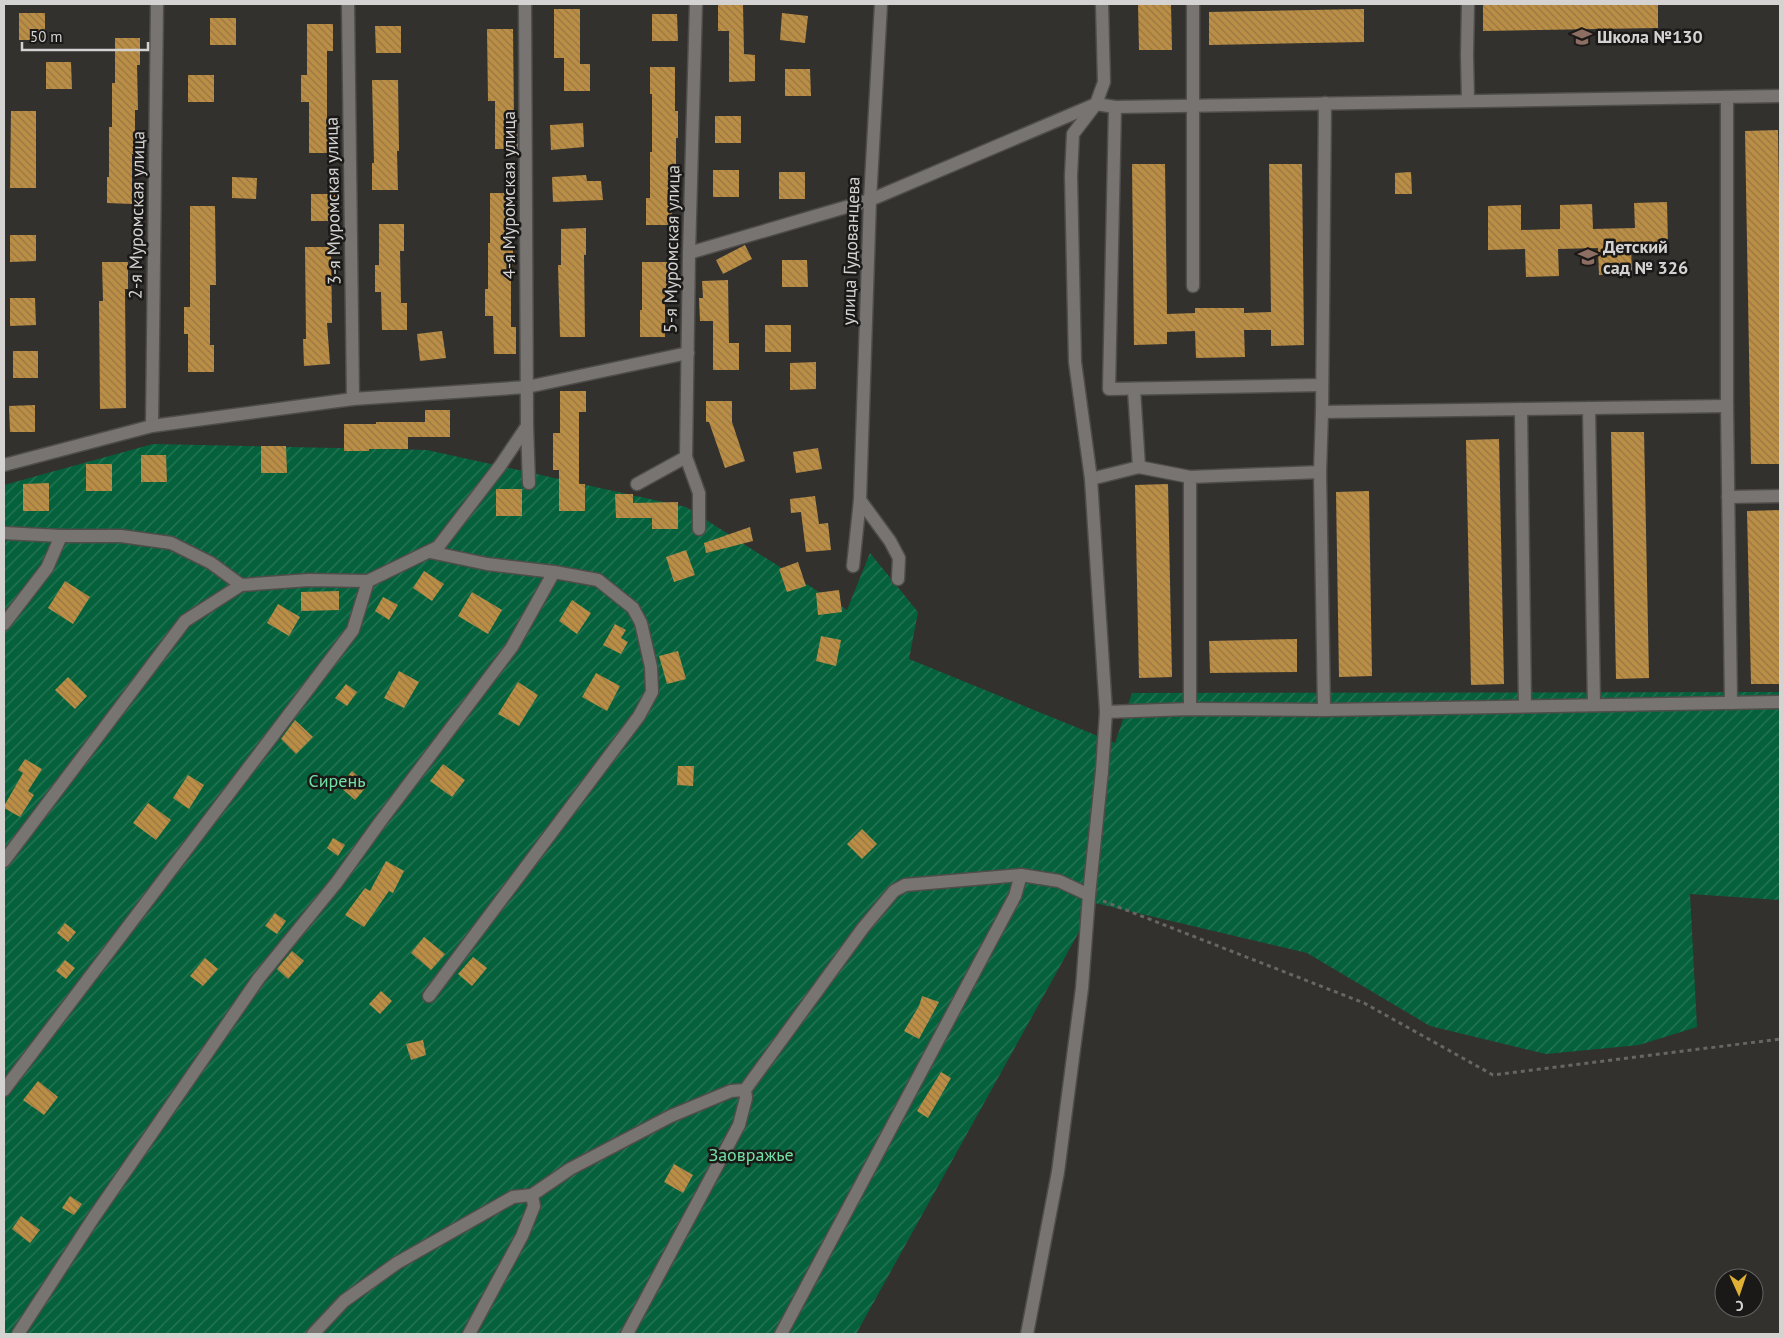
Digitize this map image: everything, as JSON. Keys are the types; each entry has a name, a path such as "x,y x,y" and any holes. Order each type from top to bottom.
{"street":[{"name":"2-я Муромская улица","path":"152,426 157,4"},
{"name":"3-я Муромская улица","path":"348,4 354,398"},
{"name":"4-я Муромская улица","path":"526,4 527,387 530,483"},
{"name":"5-я Муромская улица","path":"696,4 689,253 686,457 699,493 699,529"},
{"name":"улица Гудованцева","path":"854,566 860,500 870,200 880,4"},
{"path":"1027,1334 1060,1162 1082,988 1106,712 1092,479 1075,362 1071,176 1073,134 1096,104 1104,82 1102,4"},
{"path":"1193,4 1193,286"},
{"path":"1468,4 1466,55 1468,101"},
{"path":"689,253 870,200 1096,104 1116,107 1780,96"},
{"path":"1727,97 1726,406 1731,702"},
{"path":"1324,710 1320,472 1325,103"},
{"path":"1116,107 1109,390 1321,385"},
{"path":"4,465 152,426 354,398 527,387 688,353"},
{"path":"1134,389 1140,467"},
{"path":"1322,412 1726,406"},
{"path":"1589,408 1594,705"},
{"path":"1521,409 1525,706"},
{"path":"4,860 185,621 241,585 309,580 368,581 430,552 438,547 528,426"},
{"path":"637,484 686,457"},
{"path":"1092,479 1140,467 1190,477 1320,472"},
{"path":"1190,477 1190,709"},
{"path":"1728,497 1780,496"},
{"path":"860,500 890,541 899,558 898,579"},
{"path":"4,533 61,536 121,536 171,544 211,563 241,585"},
{"path":"4,624 47,568 61,536"},
{"path":"429,996 639,716 652,692 652,667 640,623 633,608 598,580 554,572 486,564 430,552"},
{"path":"18,1334 94,1217 258,978 337,882 512,647 554,572"},
{"path":"4,1090 353,630 368,581"},
{"path":"1106,712 1190,709 1324,710 1780,702"},
{"path":"627,1334 739,1125 746,1098 745,1090 863,928 894,891 905,885 1021,875 1059,881 1089,895"},
{"path":"781,1334 1015,896 1021,875"},
{"path":"312,1334 344,1300 397,1263 513,1197 532,1194 570,1168 671,1116 732,1091 745,1090"},
{"path":"469,1334 522,1236 534,1206 532,1194"}],"path":[{"path":"1089,895 1364,1003 1493,1075 1780,1039"}],"green space":[{"path":"153,444 427,450 686,507 847,610 870,553 918,612 909,659 1115,743 1132,693 1780,692 1780,900 1690,894 1697,1027 1639,1045 1546,1054 1430,1026 1307,953 1095,903 856,1334 4,1334 4,485"}],"building":[{"path":"718,4 743,4 744,54 755,55 755,81 729,82 729,31 718,31"},
{"path":"1138,4 1171,4 1172,50 1139,50"},
{"path":"1483,4 1658,4 1658,28 1483,31"},
{"path":"554,9 580,9 580,64 590,64 590,91 564,91 564,58 554,58"},
{"path":"1364,9 1364,42 1209,45 1209,12"},
{"path":"19,13 45,13 45,40 19,40"},
{"path":"782,13 808,16 805,43 780,40"},
{"path":"652,14 677,14 678,41 652,41"},
{"path":"210,18 236,18 236,45 210,45"},
{"path":"307,24 333,24 333,51 327,51 327,126 335,126 335,153 309,153 309,102 301,102 301,75 307,75"},
{"path":"375,26 401,26 401,53 376,53"},
{"path":"487,29 513,29 514,122 517,122 518,149 495,149 495,101 488,101"},
{"path":"115,38 140,38 140,65 137,65 138,110 135,110 135,154 132,154 132,204 107,203 109,127 112,127 112,83 115,83"},
{"path":"46,62 71,62 72,89 46,89"},
{"path":"650,67 675,67 675,111 678,111 678,138 676,138 676,179 671,179 672,225 646,225 646,198 650,198 650,152 652,152"},
{"path":"785,69 810,69 811,96 785,96"},
{"path":"188,75 214,75 214,102 188,102"},
{"path":"372,80 398,80 398,190 372,190 372,163 374,163"},
{"path":"11,111 36,111 36,188 10,188"},
{"path":"715,116 741,116 741,143 715,143"},
{"path":"583,123 584,147 551,150 550,125"},
{"path":"1778,130 1780,464 1751,464 1745,131"},
{"path":"1132,164 1165,164 1167,314 1195,313 1195,308 1244,308 1244,313 1271,312 1269,164 1302,164 1304,345 1271,346 1271,330 1244,330 1245,357 1196,358 1195,331 1167,332 1167,344 1134,345"},
{"path":"713,170 739,170 739,197 713,197"},
{"path":"779,172 805,172 805,199 779,199"},
{"path":"1411,172 1412,194 1395,194 1395,173"},
{"path":"586,175 587,181 601,181 603,200 553,202 552,177"},
{"path":"232,177 257,178 256,199 232,198"},
{"path":"490,193 515,193 513,270 511,270 511,327 516,327 516,354 494,354 493,316 485,316 485,289 488,289 488,243 490,243"},
{"path":"311,194 337,194 337,221 311,221"},
{"path":"1667,202 1668,246 1631,247 1632,274 1599,275 1598,248 1558,249 1559,276 1526,277 1525,249 1488,250 1488,206 1521,205 1521,230 1560,229 1560,205 1592,204 1593,229 1635,228 1634,203"},
{"path":"190,206 215,206 216,285 210,285 210,345 214,345 214,372 188,372 188,334 184,334 184,307 190,307"},
{"path":"379,224 404,224 404,251 400,251 401,303 407,303 407,330 382,330 381,292 375,292 375,265 379,265"},
{"path":"586,228 586,255 584,255 585,337 560,337 558,265 561,265 561,229"},
{"path":"10,235 36,235 36,261 10,262"},
{"path":"745,245 752,259 723,274 716,260"},
{"path":"305,247 331,247 332,323 327,323 330,364 304,366 303,339 306,339"},
{"path":"782,260 807,260 808,287 782,287"},
{"path":"102,262 128,262 128,289 125,289 126,408 100,409 99,301 103,301"},
{"path":"642,262 668,262 668,289 665,289 665,337 640,337"},
{"path":"728,280 729,343 739,343 739,370 713,370 713,321 700,321 699,298 703,298 702,281"},
{"path":"10,298 35,298 36,325 10,326"},
{"path":"765,325 791,325 791,352 765,352"},
{"path":"442,331 446,358 420,361 417,334"},
{"path":"13,351 38,351 38,378 13,378"},
{"path":"816,362 816,389 790,390 790,363"},
{"path":"560,391 586,391 586,412 579,412 579,484 585,484 585,511 559,511 559,470 553,470 553,433 560,433"},
{"path":"706,401 732,401 732,422 745,461 725,468 709,422 706,422"},
{"path":"35,405 35,432 10,432 9,406"},
{"path":"425,410 450,410 450,437 408,437 408,449 344,451 344,424 425,422"},
{"path":"1611,432 1644,432 1649,678 1616,679"},
{"path":"1499,439 1504,684 1471,685 1466,440"},
{"path":"261,446 286,446 287,473 261,473"},
{"path":"818,448 822,469 796,473 793,452"},
{"path":"141,455 166,455 167,482 141,482"},
{"path":"86,464 112,464 112,491 86,491"},
{"path":"49,483 49,511 23,511 23,484"},
{"path":"1168,484 1172,677 1139,678 1135,485"},
{"path":"496,489 522,489 522,516 496,516"},
{"path":"1369,491 1372,676 1339,677 1336,492"},
{"path":"615,494 633,494 633,503 678,502 678,529 652,529 652,518 616,518"},
{"path":"815,496 819,524 828,523 831,550 806,552 801,512 791,513 790,499"},
{"path":"1780,510 1780,684 1751,684 1747,511"},
{"path":"750,527 753,541 706,553 704,543"},
{"path":"686,550 695,575 674,582 666,557"},
{"path":"798,562 806,586 787,592 779,569"},
{"path":"424,571 444,584 432,601 413,588"},
{"path":"65,581 90,597 73,624 48,608"},
{"path":"839,590 842,612 818,615 816,593"},
{"path":"339,591 339,610 301,611 301,592"},
{"path":"472,592 502,610 488,634 458,616"},
{"path":"383,597 398,605 389,620 375,611"},
{"path":"572,600 591,613 577,634 559,621"},
{"path":"278,604 300,617 289,636 267,623"},
{"path":"615,624 626,630 621,638 628,642 621,654 603,645"},
{"path":"821,636 841,640 836,666 816,661"},
{"path":"1297,639 1297,672 1210,673 1209,641"},
{"path":"678,651 686,679 667,684 659,656"},
{"path":"399,671 419,682 404,708 384,698"},
{"path":"596,673 620,686 607,711 582,697"},
{"path":"68,677 87,696 75,709 55,690"},
{"path":"518,682 538,695 519,726 498,714"},
{"path":"346,684 357,692 347,706 335,698"},
{"path":"295,720 313,737 296,754 281,739"},
{"path":"25,759 42,769 28,791 34,795 20,817 4,808 4,806 23,773 18,770"},
{"path":"443,764 465,780 452,797 430,781"},
{"path":"678,766 694,766 693,786 677,785"},
{"path":"352,771 368,785 355,800 339,786"},
{"path":"188,775 204,785 189,809 173,798"},
{"path":"148,803 171,820 156,840 133,823"},
{"path":"862,829 877,844 862,859 847,844"},
{"path":"333,838 345,845 338,856 327,848"},
{"path":"386,861 404,871 393,893 389,891 364,927 345,915 365,888 370,891"},
{"path":"275,913 286,921 277,934 265,926"},
{"path":"65,923 76,932 68,942 57,933"},
{"path":"424,937 445,954 431,970 411,953"},
{"path":"292,951 304,961 288,979 277,969"},
{"path":"473,957 487,968 472,986 458,974"},
{"path":"205,958 218,969 203,986 190,976"},
{"path":"65,960 75,968 66,979 56,971"},
{"path":"381,991 392,1001 380,1014 369,1004"},
{"path":"922,996 939,1002 919,1039 904,1031 919,1006"},
{"path":"423,1040 426,1055 411,1060 406,1044"},
{"path":"941,1072 951,1078 928,1118 917,1111"},
{"path":"38,1081 58,1097 44,1115 23,1100"},
{"path":"674,1164 693,1175 683,1193 664,1182"},
{"path":"70,1196 82,1204 74,1215 62,1208"},
{"path":"21,1216 40,1230 30,1243 12,1229"}],"place":[{"name":"Школа №130","path":"1582,37"},
{"name":"Детский сад № 326","path":"1588,257"}],"park label":[{"name":"Сирень","path":"337,781"},
{"name":"Заовражье","path":"751,1155"}]}
